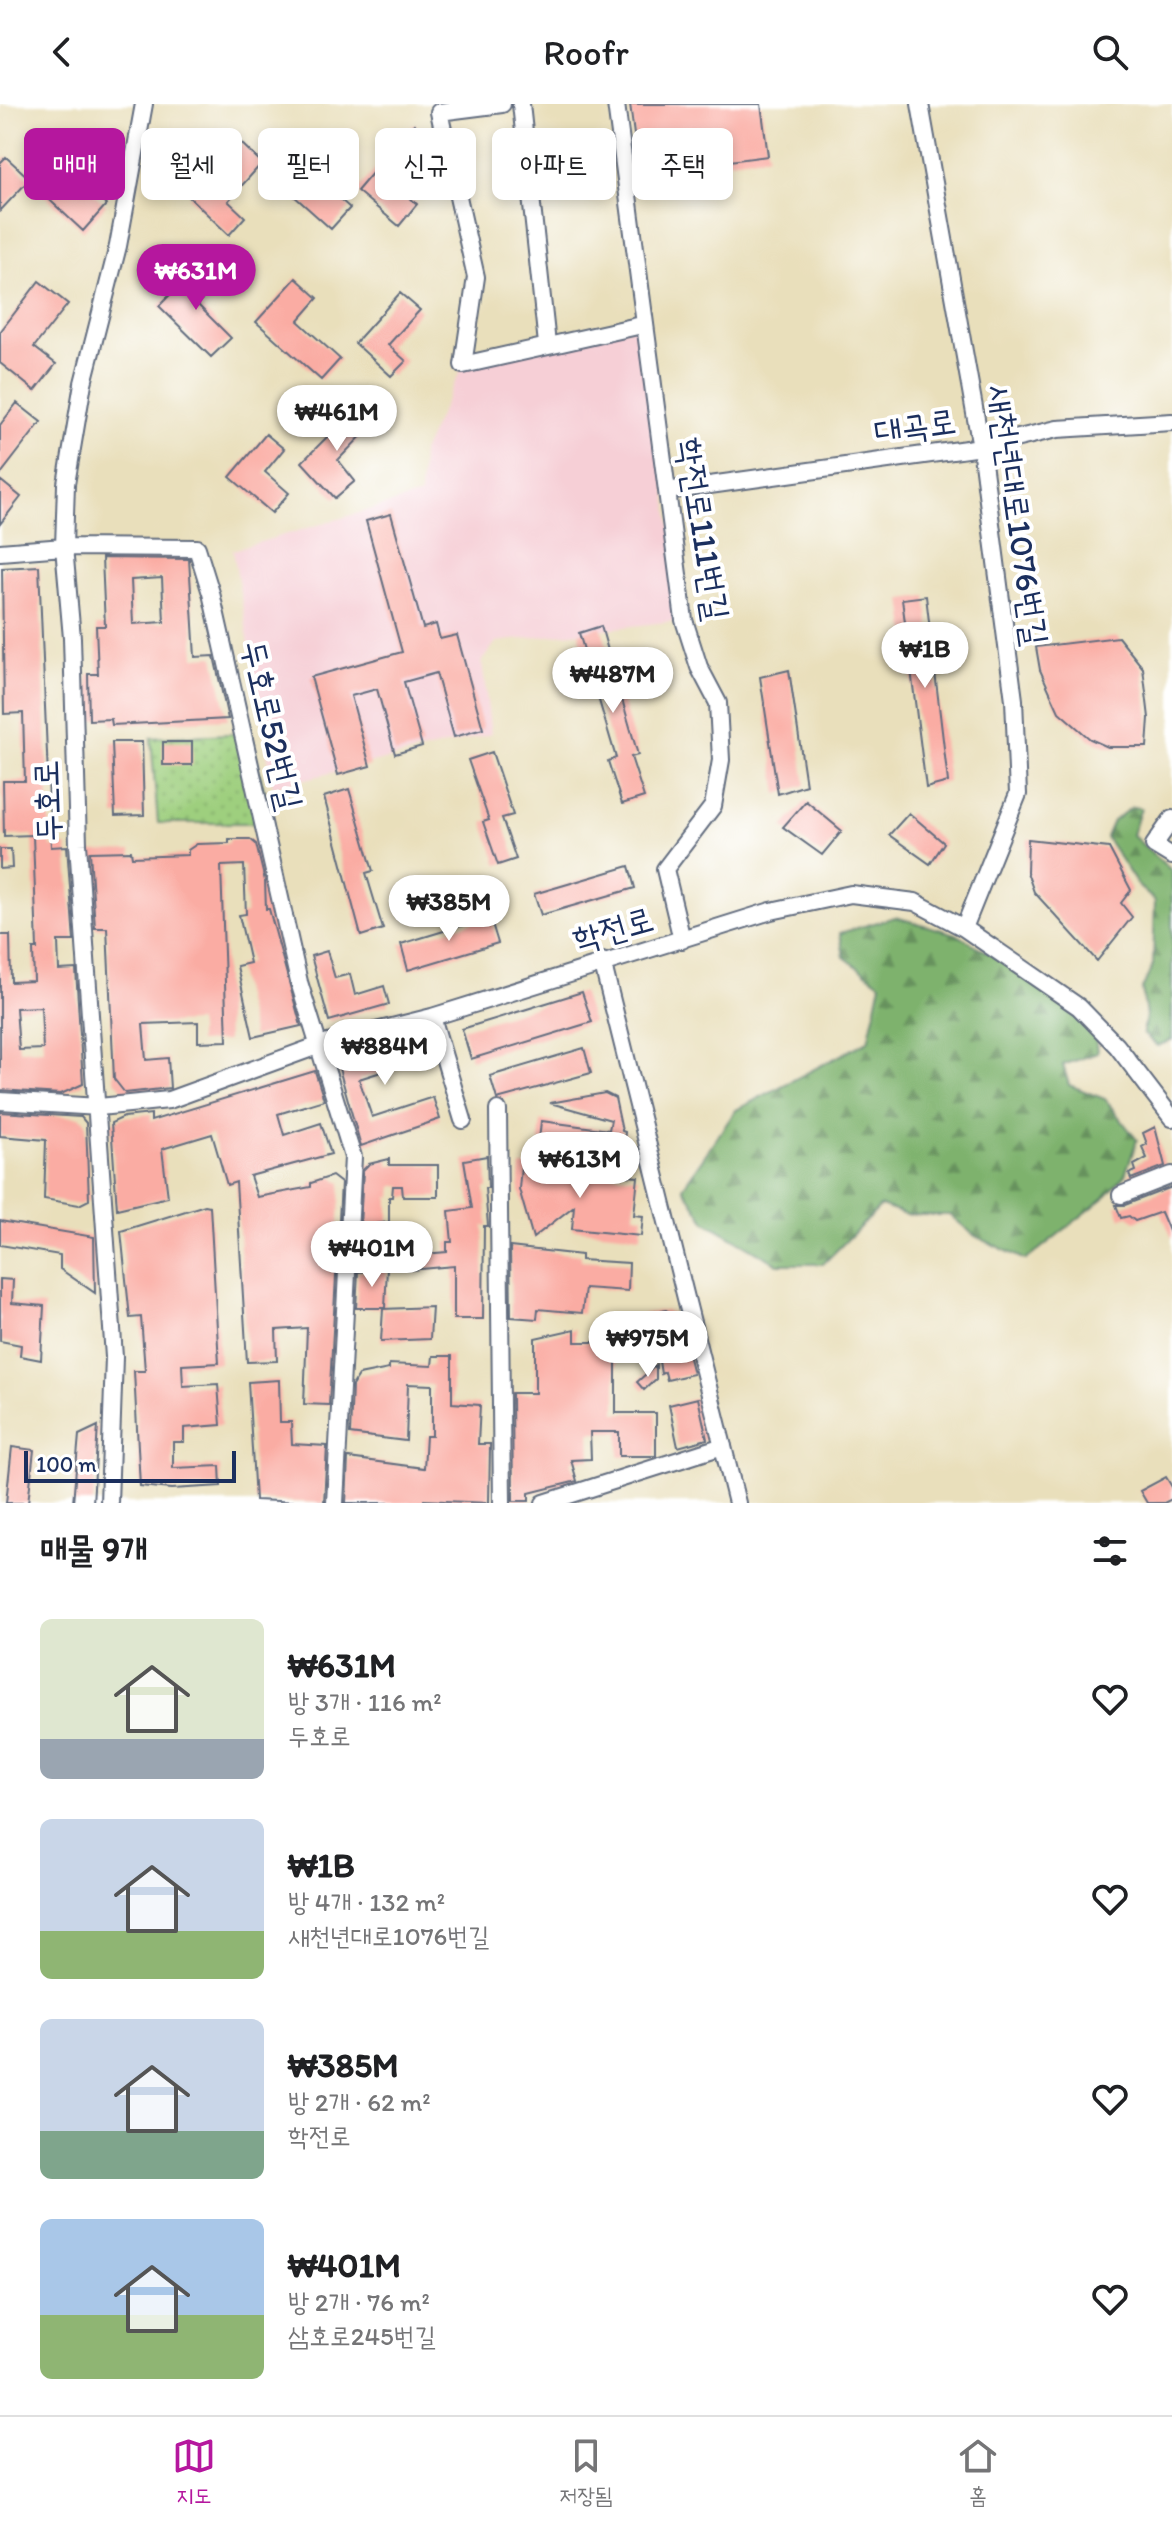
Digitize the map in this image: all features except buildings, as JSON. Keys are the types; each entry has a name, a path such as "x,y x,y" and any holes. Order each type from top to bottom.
{"street":[{"name":"두호로","path":"109,1503 114,1357 99,1107 78,844 72,638 64,547 66,484 83,383 118,246 144,104"},
{"path":"502,104 439,112 476,277 463,365 642,325"},
{"path":"521,104 547,344"},
{"name":"학전로111번길","path":"616,104 642,325 684,620 699,667 718,703 721,760 713,806 665,869 682,940"},
{"name":"새천년대로1076번길","path":"920,104 981,447 1014,700 1018,794 964,928"},
{"name":"대곡로","path":"667,491 981,447 1057,429 1172,422"},
{"path":"0,552 64,547"},
{"name":"두호로52번길","path":"64,547 197,548 211,593 299,982 320,1045"},
{"path":"1172,819 1154,845 1172,856"},
{"name":"학전로","path":"0,1101 99,1107 169,1100 320,1045 432,1017 602,961 682,940 771,911 851,894 915,902 964,928 1079,1007 1117,1046 1171,1115"},
{"path":"602,961 737,1503"},
{"path":"432,1017 463,1120"},
{"path":"320,1045 353,1157 335,1503"},
{"path":"498,1110 502,1503"},
{"path":"1121,1195 1172,1175"},
{"path":"544,1503 723,1446"}],"shaded area":[{"path":"642,325 684,620 496,642 482,661 491,734 273,787 233,550 420,495 422,452 463,365"}],"green space":[{"path":"249,733 273,823 158,823 151,738"},
{"path":"1132,807 1141,808 1132,835 1172,871 1172,1040 1157,1046 1143,1033 1146,1016 1142,989 1153,965 1155,901 1138,886 1106,837 1113,821"},
{"path":"895,917 956,934 1024,974 1095,1033 1097,1053 1063,1065 1069,1085 1105,1099 1137,1140 1125,1175 1104,1198 1026,1260 975,1236 950,1215 906,1215 881,1206 823,1264 778,1264 706,1222 683,1187 736,1110 868,1041 881,984 844,957 840,933"}]}
